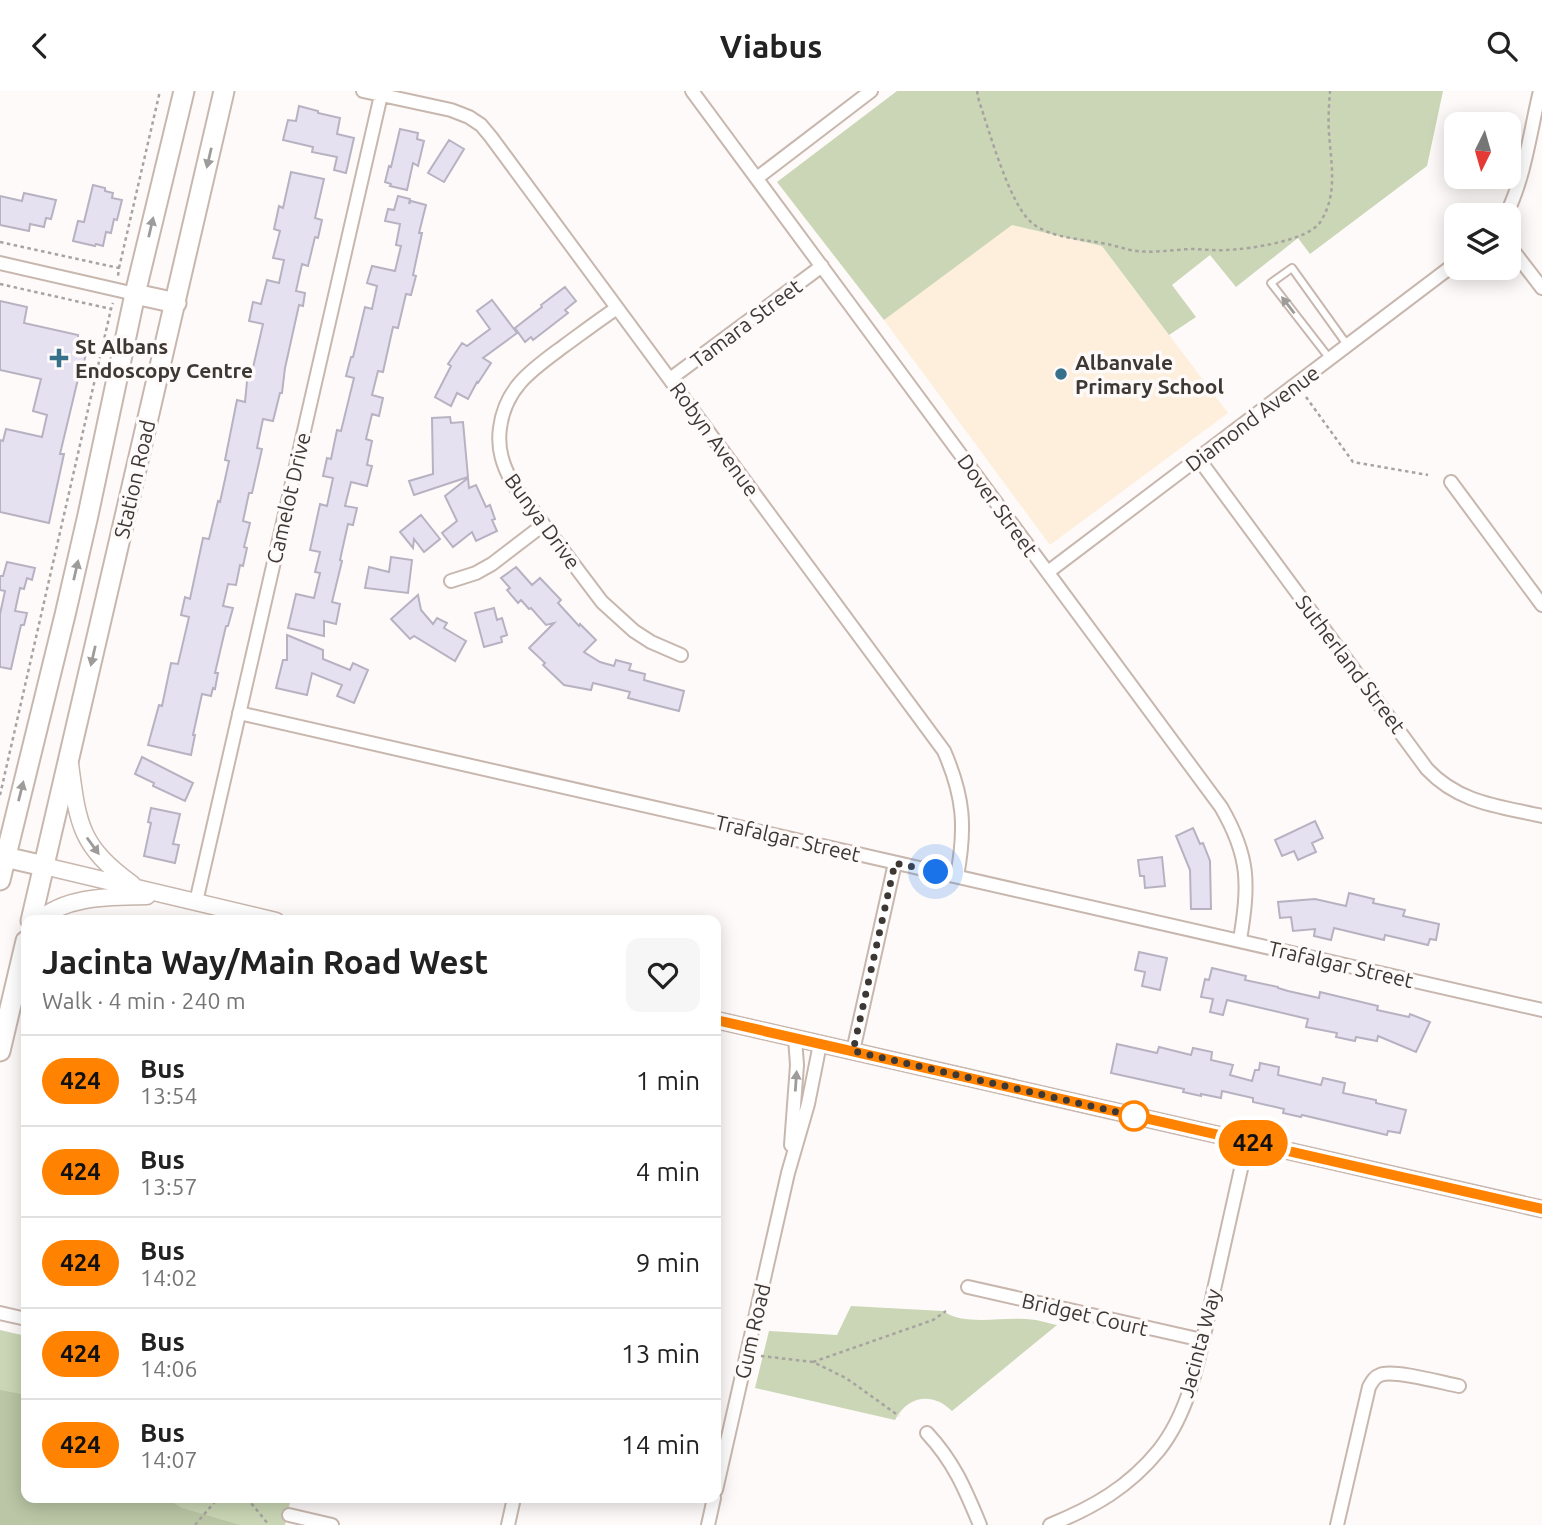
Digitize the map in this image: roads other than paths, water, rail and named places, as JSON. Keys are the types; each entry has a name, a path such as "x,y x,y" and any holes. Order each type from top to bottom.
{"main road":[{"name":"Station Road","path":"0,880 89,515 135,294 184,91"},
{"name":"Station Road","path":"32,915 224,91"},
{"path":"135,294 176,303"},
{"path":"5,857 44,866"},
{"path":"0,1051 21,962"}],"street":[{"name":"Robyn Avenue","path":"363,91 451,110 481,125 944,751 958,788 962,809 962,841 957,876"},
{"name":"Dover Street","path":"692,91 1212,793 1231,825 1241,852 1246,878 1240,940"},
{"path":"757,178 871,91"},
{"path":"1512,203 1520,179 1540,91"},
{"name":"Camelot Drive","path":"196,902 381,95"},
{"path":"1521,261 1542,288"},
{"path":"0,263 135,294"},
{"name":"Tamara Street","path":"670,379 822,266"},
{"name":"Diamond Avenue","path":"1048,572 1444,272"},
{"name":"Bunya Drive","path":"617,308 544,361 513,391 505,404 499,436 500,451 504,468 513,484 602,602 617,618 651,642 681,655"},
{"name":"Sutherland Street","path":"1198,459 1427,769 1451,790 1468,798 1542,816"},
{"path":"1451,482 1542,605"},
{"path":"451,581 492,565 543,525"},
{"name":"Trafalgar Street","path":"239,713 1542,1010"},
{"path":"69,758 79,821 86,838 118,874 138,888"},
{"path":"853,1051 895,863"},
{"path":"44,866 251,915"},
{"path":"46,915 79,901 120,897 174,897"},
{"path":"721,1021 1542,1209"},
{"name":"Gum Road","path":"788,1173 797,1065 795,1038"},
{"name":"Gum Road","path":"721,1468 820,1044"},
{"name":"Jacinta Way","path":"1050,1525 1100,1502 1121,1487 1161,1448 1178,1420 1191,1386 1247,1142"},
{"name":"Bridget Court","path":"968,1287 1202,1340"},
{"path":"0,1313 21,1318"},
{"path":"1337,1525 1373,1380 1379,1375 1390,1373 1459,1387"},
{"path":"927,1433 951,1462 980,1525"},
{"path":"508,1525 513,1503"},
{"path":"708,1525 713,1503"},
{"path":"1081,1512 1087,1525"},
{"path":"289,1515 332,1525"}],"lane":[{"path":"1330,359 1271,283 1292,268 1348,346"}],"place":[{"name":"St Albans Endoscopy Centre","path":"59,358"},
{"name":"Albanvale Primary School","path":"1061,374"}]}
